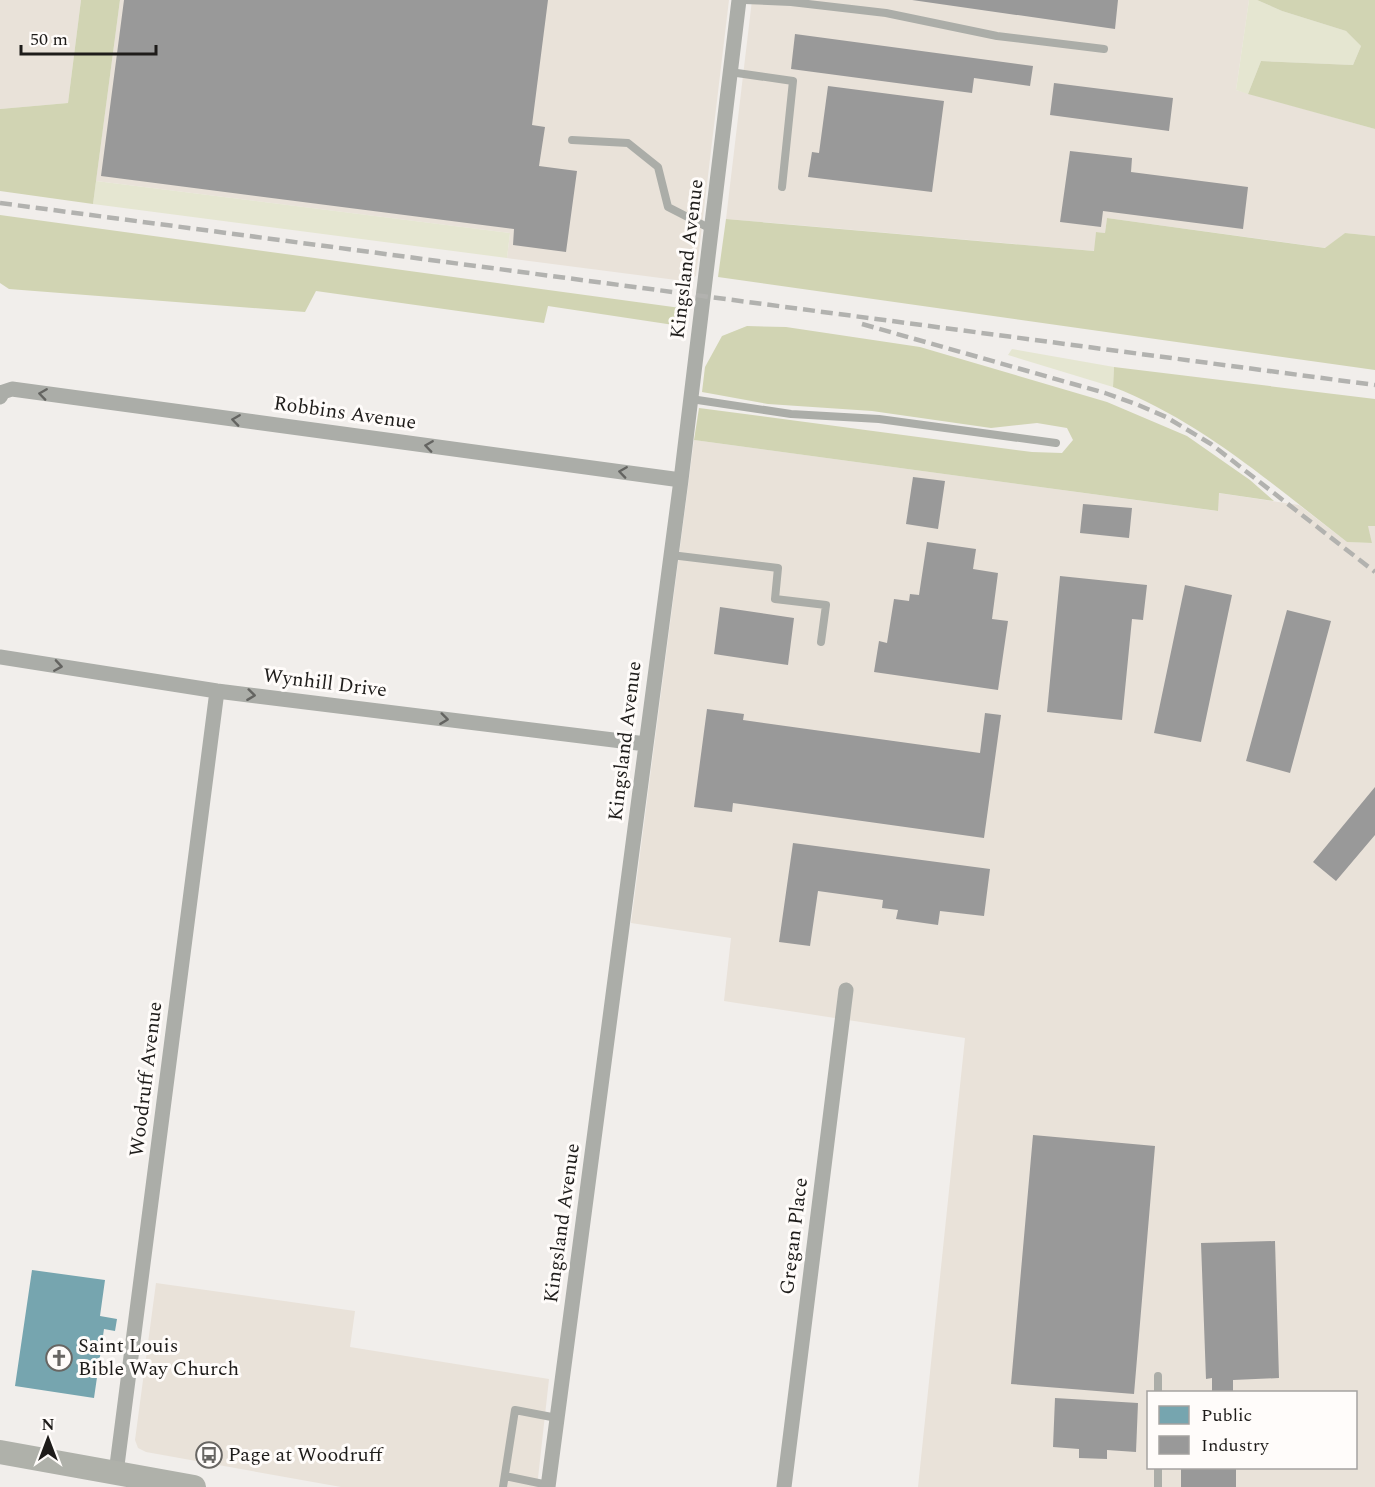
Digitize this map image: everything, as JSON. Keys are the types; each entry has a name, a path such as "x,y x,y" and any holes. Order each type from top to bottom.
{"main road":[{"path":"0,1452 194,1487"}],"street":[{"name":"Kingsland Avenue","path":"548,1486 681,480 739,0"},
{"name":"Robbins Avenue","path":"2,395 12,389 681,480"},
{"name":"Wynhill Drive","path":"0,657 217,691 646,744"},
{"name":"Woodruff Avenue","path":"116,1473 217,691"},
{"name":"Gregan Place","path":"784,1487 846,990"}],"lane":[{"path":"745,0 791,2 886,13 997,36 1104,49"},
{"path":"730,72 794,81 782,187"},
{"path":"572,140 628,143 658,167 668,207 712,230"},
{"path":"691,399 791,414 879,419 1056,443"},
{"path":"671,555 778,568 775,599 826,605 821,642"},
{"path":"1158,1376 1158,1391"},
{"path":"503,1487 515,1410 557,1418"},
{"path":"1158,1469 1158,1487"},
{"path":"505,1476 548,1486"}],"shaded area":[{"path":"0,0 81,0 68,103 0,109"},
{"path":"120,0 729,0 696,276 684,281 507,258 510,233 96,181"},
{"path":"752,0 1249,0 1236,90 1375,129 1375,236 1345,233 1326,248 1107,218 1105,233 1096,232 1095,251 726,219"},
{"path":"694,440 1217,511 1218,493 1299,505 1347,542 1372,543 1367,525 1375,526 1375,1487 918,1487 965,1038 724,1001 731,938 631,923"},
{"path":"156,1283 355,1311 350,1347 549,1379 537,1487 341,1487 146,1452 138,1448 135,1440"}],"green space":[{"path":"81,0 120,0 93,204 0,191 0,109 68,103"},
{"path":"1249,0 1257,0 1282,11 1346,31 1361,46 1353,65 1261,61 1248,94 1236,90"},
{"path":"1257,0 1375,0 1375,129 1248,94 1261,61 1353,65 1361,46 1346,31 1282,11"},
{"path":"96,181 510,233 507,258 93,204"},
{"path":"0,215 688,309 687,327 548,306 544,323 316,291 305,312 9,289 0,283"},
{"path":"1107,218 1325,248 1345,233 1375,236 1375,370 718,277 726,219 1094,251 1096,232 1105,233"},
{"path":"747,326 786,327 920,347 1107,402 1187,436 1250,480 1274,501 1219,493 1218,511 694,440 699,408 1032,452 1062,453 1073,440 1067,428 1037,423 991,428 872,411 768,404 702,392 705,367 722,336"},
{"path":"1012,349 1114,367 1113,387 1008,355"},
{"path":"1114,367 1375,399 1375,526 1368,526 1372,543 1347,542 1264,477 1206,436 1145,401 1113,387"}],"building: Public":[{"name":"Saint Louis Bible Way Church","path":"32,1270 105,1280 100,1316 117,1319 115,1331 104,1329 94,1398 15,1386"}],"building: Industry":[{"path":"124,0 548,0 532,125 545,127 539,166 577,171 566,252 513,245 514,229 101,176"},
{"path":"912,0 1118,0 1115,29"},
{"path":"795,34 1033,66 1030,86 974,78 972,93 791,69"},
{"path":"1054,83 1173,98 1169,131 1050,115"},
{"path":"828,86 944,101 932,192 808,177 812,152 819,153"},
{"path":"1070,151 1132,158 1131,172 1248,187 1243,229 1103,211 1101,227 1060,222"},
{"path":"913,477 945,481 938,529 906,524"},
{"path":"1083,504 1132,508 1129,538 1080,533"},
{"path":"927,542 976,549 973,569 998,573 992,619 1008,621 998,690 874,672 879,641 887,643 894,599 909,601 910,594 919,595"},
{"path":"1060,576 1147,585 1143,620 1132,619 1122,720 1047,712"},
{"path":"1185,585 1232,595 1201,742 1154,733"},
{"path":"720,607 794,618 788,665 714,654"},
{"path":"1287,610 1331,621 1290,773 1246,761"},
{"path":"707,709 744,714 743,720 980,753 985,713 1001,715 984,838 733,803 732,812 694,807"},
{"path":"1375,787 1375,835 1336,881 1313,862"},
{"path":"793,843 990,869 984,916 940,911 938,925 896,919 898,910 882,908 883,900 818,891 810,946 779,942"},
{"path":"1033,1135 1155,1146 1134,1394 1011,1384"},
{"path":"1275,1241 1279,1378 1233,1380 1233,1391 1212,1391 1212,1378 1206,1379 1201,1243"},
{"path":"1055,1398 1138,1403 1136,1452 1107,1450 1107,1459 1079,1458 1079,1449 1053,1447"},
{"path":"1181,1469 1236,1469 1236,1487 1181,1487"}],"railway":[{"path":"0,203 1375,385"},
{"path":"862,324 1105,393 1166,417 1211,444 1375,572"}],"place":[{"name":"Saint Louis Bible Way Church","path":"59,1358"},
{"name":"Page at Woodruff","path":"209,1455"}]}
